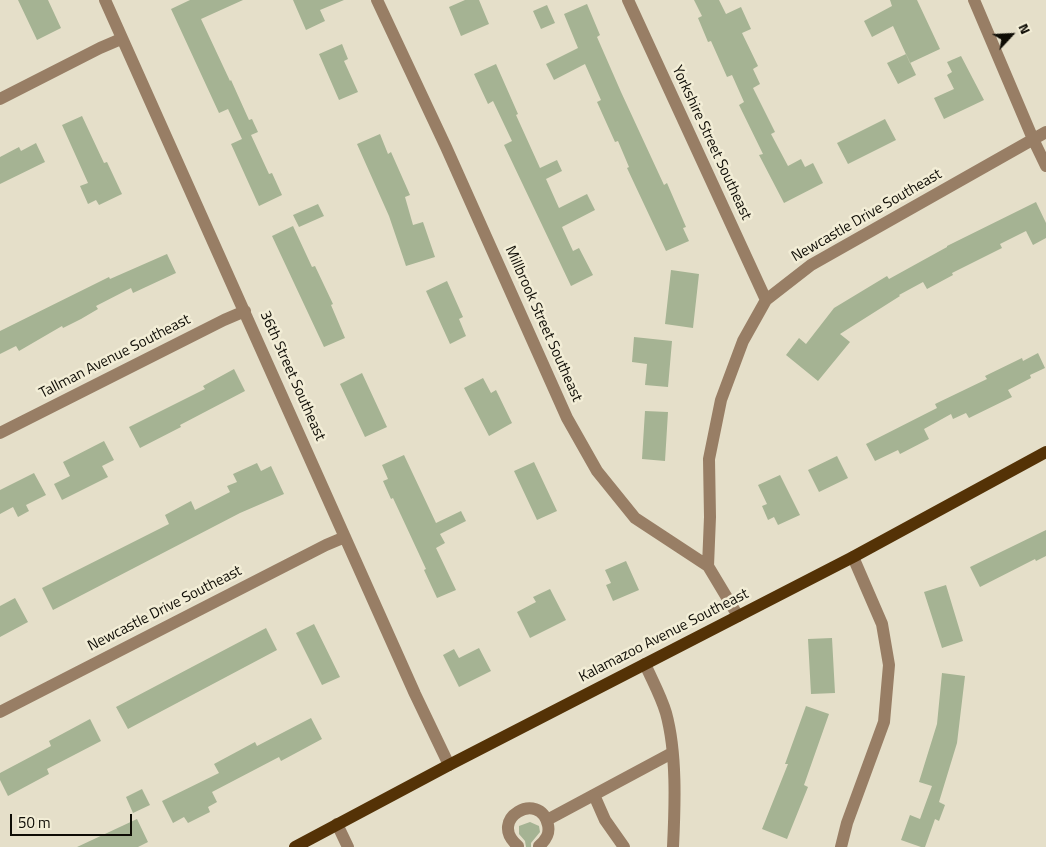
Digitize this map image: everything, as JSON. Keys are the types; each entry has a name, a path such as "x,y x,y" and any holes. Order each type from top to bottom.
{"main road":[{"name":"Kalamazoo Avenue Southeast","path":"295,847 449,765 853,557 1046,452"}],"street":[{"name":"36th Street Southeast","path":"105,0 449,765"},
{"name":"Millbrook Street Southeast","path":"377,0 446,147 567,418 596,471 635,518 708,566 738,616"},
{"name":"Yorkshire Street Southeast","path":"628,0 766,300"},
{"path":"974,0 1046,166"},
{"path":"0,100 121,39"},
{"name":"Newcastle Drive Southeast","path":"708,566 710,517 709,459 721,400 743,341 766,300 811,265 1046,132"},
{"name":"Tallman Avenue Southeast","path":"0,433 245,311"},
{"name":"Newcastle Drive Southeast","path":"0,712 345,537"},
{"path":"841,847 847,823 884,722 889,665 882,624 853,557"},
{"path":"645,664 666,714 671,735 674,780 672,847"},
{"path":"547,820 672,753"},
{"path":"594,795 605,820 624,847"},
{"path":"518,846 510,836 508,824 516,812 530,808 537,810 547,820 549,828 548,836 539,846"},
{"path":"337,824 348,847"}],"building":[{"path":"18,0 48,0 61,28 37,40"},
{"path":"190,0 243,0 201,19 249,120 252,119 258,132 251,135 269,174 272,173 282,195 259,206 231,144 242,139 228,109 219,113 171,9"},
{"path":"293,0 344,0 320,10 325,21 306,30"},
{"path":"465,0 479,0 489,24 461,36 449,7"},
{"path":"694,0 719,0 726,14 741,7 751,29 742,33 758,66 753,69 760,84 753,88 775,132 771,134 788,166 801,159 805,167 813,163 823,183 784,203 759,155 763,154 739,105 744,102 732,75 727,77 711,41 708,42 698,18 702,16"},
{"path":"890,0 917,0 940,49 910,63 893,26 872,37 864,21 892,6"},
{"path":"587,4 600,35 597,37 621,92 664,185 667,183 686,227 683,228 689,241 666,251 627,168 629,167 618,141 615,142 597,102 601,100 585,64 554,80 546,64 578,48 564,14"},
{"path":"547,5 555,23 541,29 533,11"},
{"path":"342,44 348,59 344,61 358,92 339,100 319,54"},
{"path":"906,54 916,75 898,84 887,63"},
{"path":"961,56 984,100 944,119 934,98 954,89 947,75 952,72 947,62"},
{"path":"496,64 540,168 557,160 562,171 546,179 559,208 587,194 595,210 562,227 573,251 579,248 593,275 571,286 504,145 512,141 493,101 488,104 474,74"},
{"path":"82,116 104,163 107,162 122,194 99,205 96,200 88,204 80,186 88,183 62,125"},
{"path":"885,119 896,140 848,164 837,143"},
{"path":"380,134 388,154 391,152 410,195 405,197 413,225 423,222 435,257 406,266 389,216 357,144"},
{"path":"36,143 45,162 0,184 0,157 19,147 21,151"},
{"path":"1036,202 1046,223 1046,238 1033,245 1026,231 1000,244 1002,248 952,273 953,275 927,289 923,282 899,295 840,334 850,342 818,381 786,355 799,338 806,344 834,308 887,276 889,279 947,246"},
{"path":"318,204 324,216 299,227 293,215"},
{"path":"293,226 312,267 315,266 333,304 331,305 345,338 324,347 272,236"},
{"path":"167,254 176,273 133,293 131,288 96,306 98,309 81,319 63,328 62,326 19,351 16,346 0,354 0,331 109,277 110,279"},
{"path":"671,270 699,274 693,328 665,324"},
{"path":"447,281 463,317 459,319 466,336 450,344 426,291"},
{"path":"634,337 672,341 668,387 645,385 647,364 632,362"},
{"path":"1038,353 1045,368 1030,375 1031,378 1008,390 1012,397 969,418 966,413 953,419 951,414 924,429 929,439 900,454 898,450 875,461 866,444 937,408 935,404 987,379 985,376 1022,358 1023,361"},
{"path":"234,369 245,391 140,448 129,427 205,389 203,386"},
{"path":"362,373 387,427 365,437 340,384"},
{"path":"483,378 491,393 496,390 512,423 489,436 464,388"},
{"path":"645,411 668,412 665,461 642,459"},
{"path":"104,441 114,460 102,466 108,477 62,500 54,484 70,476 63,462"},
{"path":"404,455 436,523 461,511 466,521 440,534 445,543 436,548 456,590 437,598 424,570 426,569 393,498 391,499 383,481 388,479 382,465"},
{"path":"837,456 848,478 819,492 808,470"},
{"path":"534,462 557,511 537,520 514,471"},
{"path":"257,463 261,471 271,466 284,494 240,513 53,610 42,588 169,524 165,515 191,501 195,510 230,492 227,486 237,482 233,474"},
{"path":"34,473 46,495 26,505 29,511 18,517 13,507 0,514 0,490"},
{"path":"780,475 800,515 778,525 774,517 768,520 762,506 767,504 758,485"},
{"path":"1046,530 1046,556 1036,561 1035,559 980,587 970,567"},
{"path":"626,561 639,590 613,601 606,585 611,583 605,570"},
{"path":"946,585 963,641 942,648 924,592"},
{"path":"550,589 566,620 530,638 517,612 536,602 533,597"},
{"path":"15,598 28,622 0,637 0,606"},
{"path":"314,624 340,677 322,685 296,633"},
{"path":"266,628 277,650 128,729 116,707"},
{"path":"832,638 835,693 811,694 808,639"},
{"path":"479,648 491,671 459,687 443,655 454,649 459,658"},
{"path":"942,673 965,676 957,743 939,802 945,805 939,821 935,819 925,847 921,847 901,840 910,815 920,819 932,786 919,782 937,724"},
{"path":"806,706 829,714 804,785 808,787 787,839 762,829 788,764 785,764"},
{"path":"311,718 322,739 281,761 279,757 212,792 217,802 208,807 210,812 188,823 184,817 173,823 162,801 219,773 214,764 255,742 257,746"},
{"path":"90,719 101,741 47,769 49,774 8,796 0,780 0,773 51,746 49,741"},
{"path":"142,789 150,805 133,813 126,797"},
{"path":"137,819 148,842 138,847 77,847"},
{"path":"530,822 539,826 540,832 531,843 531,847 526,847 525,841 519,834 519,826"}]}
